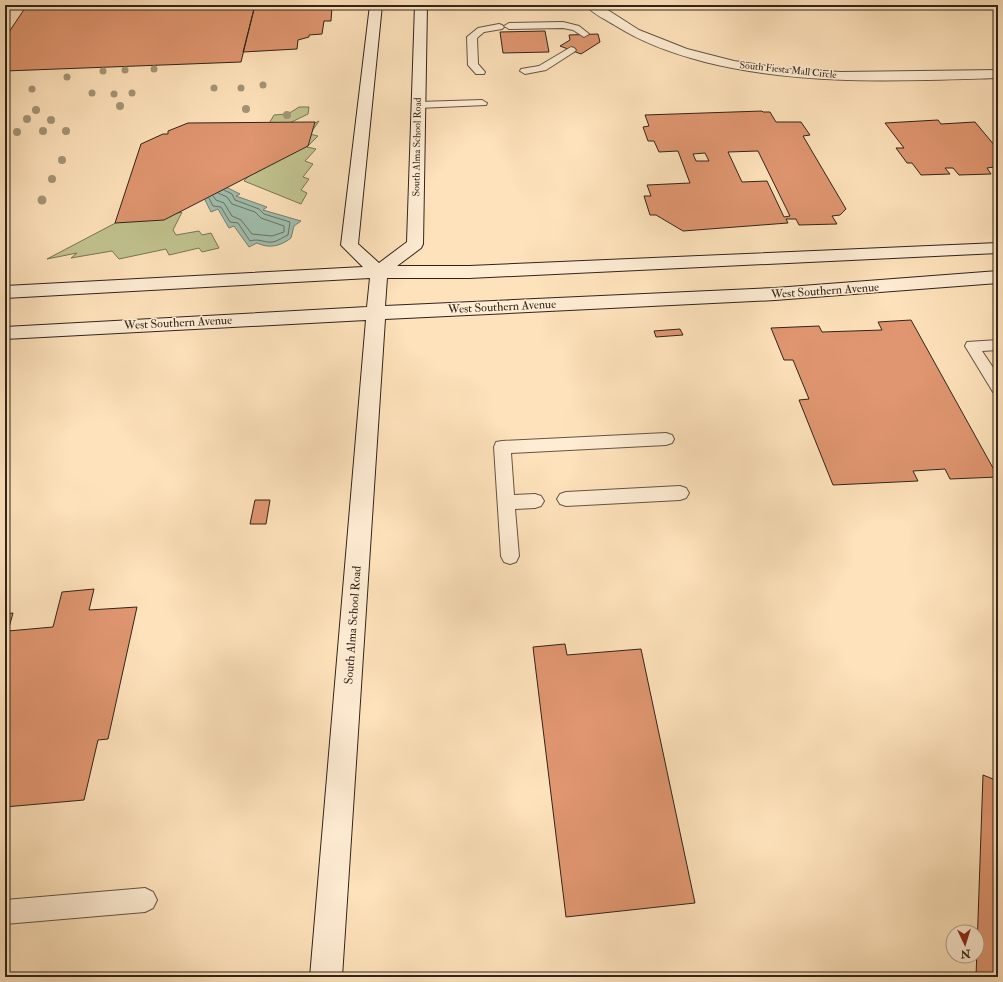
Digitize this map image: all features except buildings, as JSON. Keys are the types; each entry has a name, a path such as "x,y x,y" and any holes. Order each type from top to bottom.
{"main road":[{"path":"376,5 349,246 380,272"},
{"name":"South Alma School Road","path":"326,977 380,272 415,244 421,5"},
{"name":"South Fiesta Mall Circle","path":"592,5 611,19 642,36 697,57 743,66 825,76 877,78 998,74"},
{"path":"5,292 380,272 476,272 998,248"},
{"name":"West Southern Avenue","path":"5,333 774,294 998,277"}],"lane":[{"path":"480,72 473,65 472,37 481,30 505,28 544,28 563,24 576,28 584,34"},
{"path":"525,71 542,68 571,50"},
{"path":"418,104 482,103"},
{"path":"998,344 972,346 998,388"},
{"path":"510,556 502,447 666,439"},
{"path":"566,499 680,493"},
{"path":"506,502 535,501"},
{"path":"5,912 145,900"}],"green space":[{"path":"299,107 309,107 308,114 261,137 274,115 288,114"},
{"path":"319,121 310,134 318,136 307,147 316,149 305,161 313,164 303,177 309,179 301,190 307,193 301,204 244,181 255,168 265,147"},
{"path":"182,212 173,230 176,235 199,231 202,235 211,233 219,248 202,252 199,248 169,255 166,249 119,259 112,251 71,258 77,253 47,259 125,218 156,218"}],"water":[{"path":"222,185 240,194 236,196 267,207 263,210 301,221 294,226 291,238 275,246 266,246 257,243 249,247 234,226 229,228 218,209 211,212 204,198"}]}
